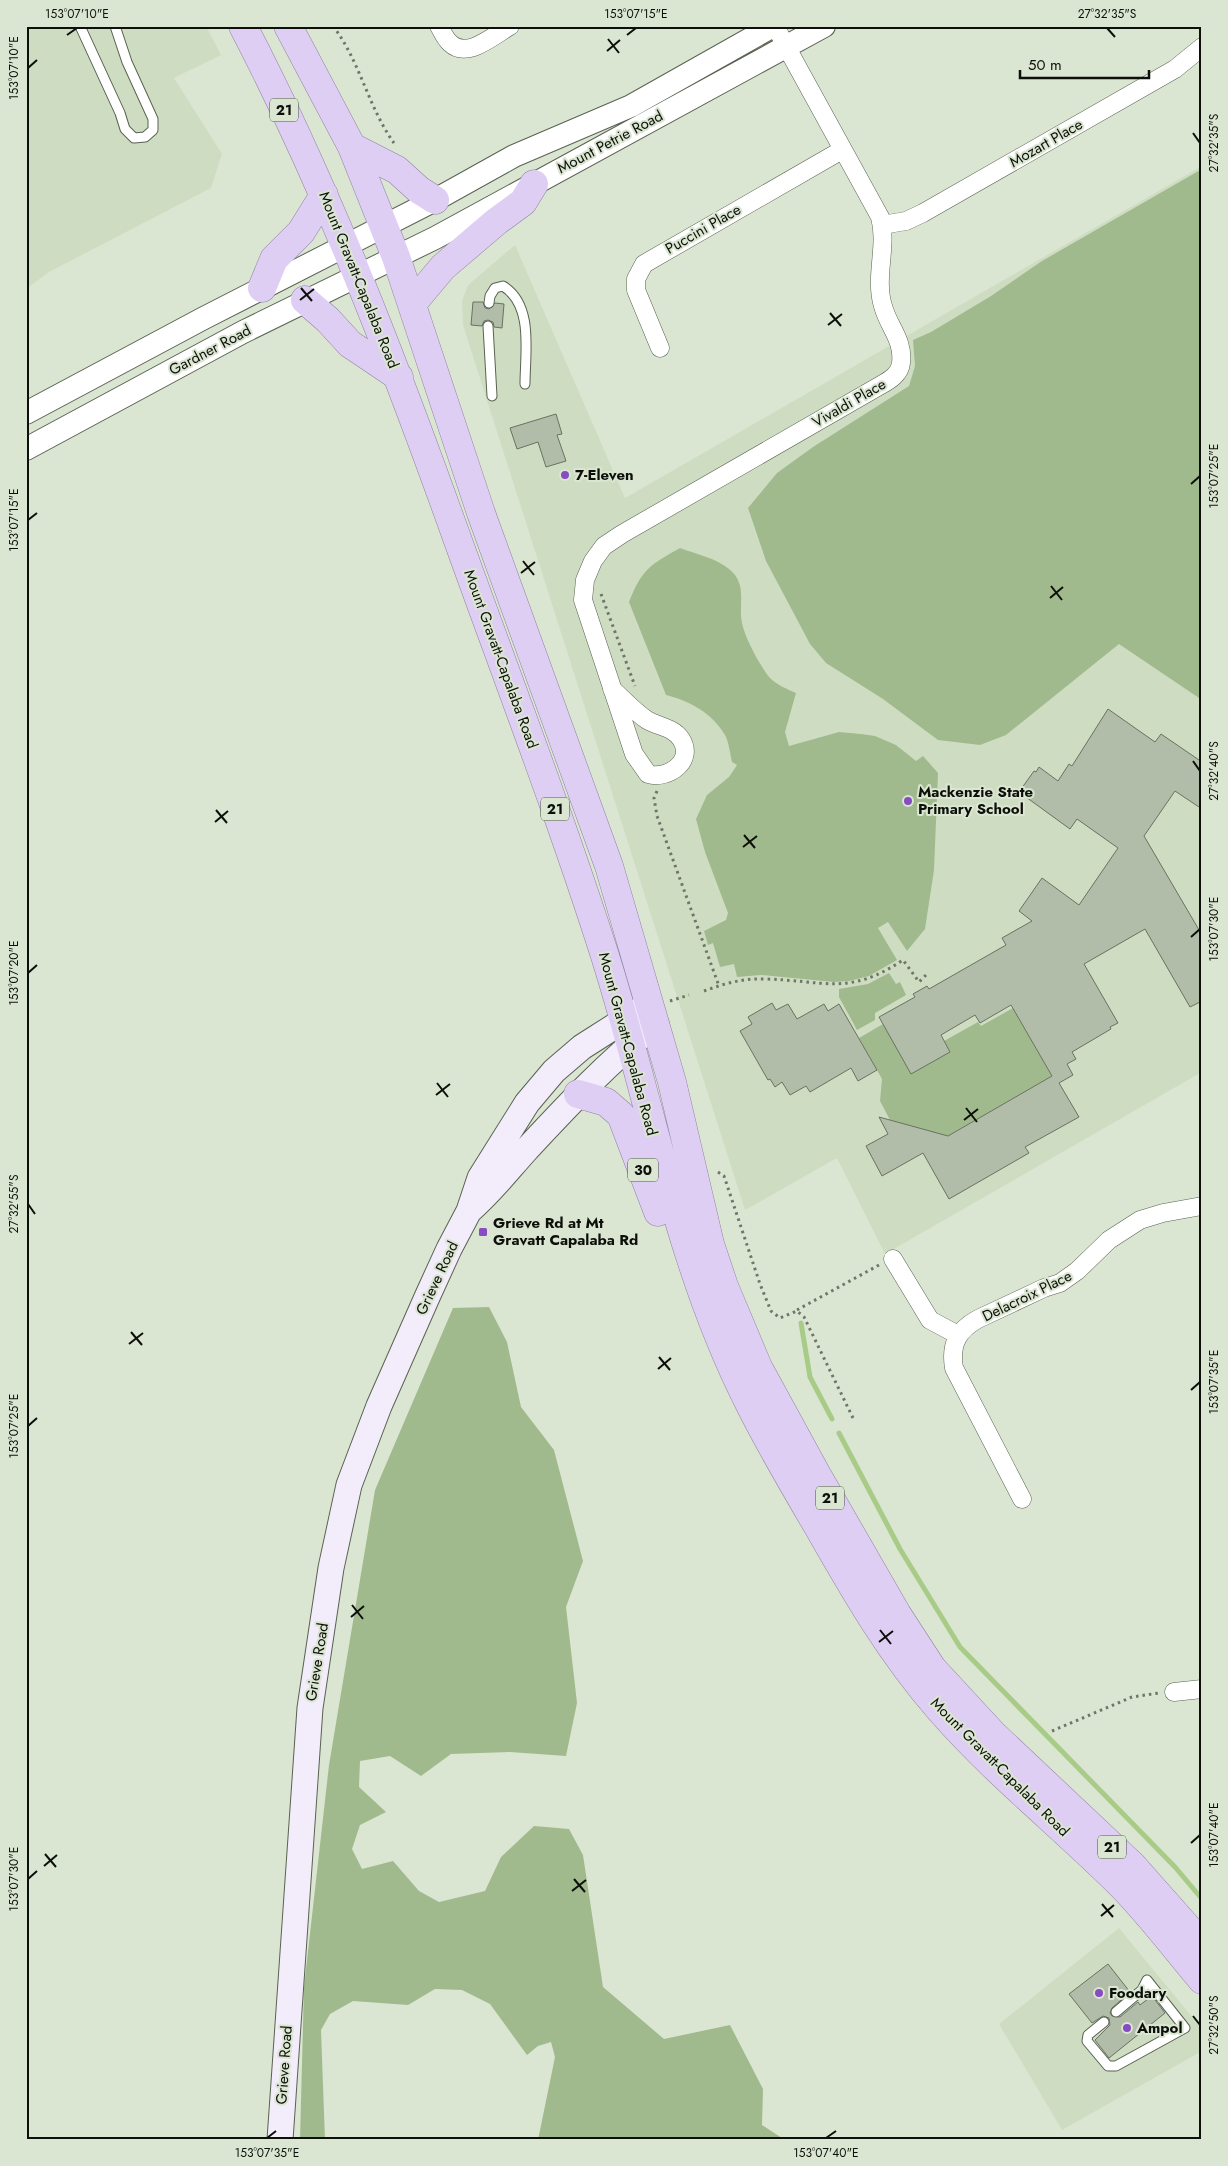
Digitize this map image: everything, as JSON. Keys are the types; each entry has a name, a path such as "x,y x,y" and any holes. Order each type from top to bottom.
{"highway":[{"name":"Mount Gravatt-Capalaba Road","path":"243,26 347,245 399,377 556,813 606,960 679,1228 692,1266 728,1358 763,1430 858,1596 900,1661 969,1741 1126,1890 1202,1980"},
{"name":"Mount Gravatt-Capalaba Road","path":"288,26 352,148 396,256 481,513 609,866 658,1010 672,1082 705,1226 737,1317 758,1368 897,1614 914,1642 950,1690 1132,1866 1202,1944"},
{"path":"352,148 397,170 435,200"},
{"path":"412,304 432,278 450,260 523,202 534,184"},
{"path":"262,288 274,259 302,232 324,195"},
{"path":"305,300 332,323 350,344 399,377"},
{"name":"30","path":"578,1094 606,1102 621,1115 662,1222 692,1266"}],"main road":[{"name":"Grieve Road","path":"280,2140 303,1775 310,1708 331,1568 349,1485 379,1406 449,1249 469,1211 480,1178 541,1086 566,1059 626,1032 658,1010"},
{"name":"Grieve Road","path":"469,1211 492,1191 511,1166 578,1094 626,1032"}],"street":[{"path":"439,26 450,43 461,49 470,49 510,26"},
{"name":"Vivaldi Place","path":"612,690 648,720 674,732 680,739 684,747 683,758 675,770 659,776 648,774 643,770 634,754 612,690 583,600 585,580 598,552 622,534 881,385 898,372 901,362 901,348 883,306 880,287 882,225 876,208 774,26"},
{"name":"Mount Petrie Road","path":"384,226 530,148 631,106 774,26"},
{"name":"Mount Petrie Road","path":"396,256 534,184 824,26"},
{"name":"Mozart Place","path":"882,225 906,221 924,213 1174,69 1202,47"},
{"name":"Puccini Place","path":"660,348 636,290 636,279 644,264 842,150"},
{"name":"Gardner Road","path":"26,413 262,288 384,226"},
{"name":"Gardner Road","path":"26,449 305,300 396,256"},
{"name":"Delacroix Place","path":"958,1335 966,1326 978,1319 1044,1288 1060,1283 1078,1271 1109,1240 1140,1220 1163,1213 1202,1206"},
{"path":"894,1260 930,1320 958,1335 954,1346 954,1368 1022,1499"},
{"path":"1174,1692 1202,1689"}],"lane":[{"path":"80,26 120,113 125,129 134,138 145,137 152,130 153,120 127,62 115,26"},
{"path":"489,303 490,296 495,288 503,286 513,293 522,310 526,343 525,384"},
{"path":"488,326 492,396"},
{"path":"1104,2022 1088,2035 1087,2041 1108,2066 1116,2066 1185,2028 1147,1980 1142,1990 1116,2012"}],"path":[{"path":"333,26 349,52 382,124 398,149"},
{"path":"601,592 637,690"},
{"path":"666,789 657,791 654,798 657,816 719,986"},
{"path":"704,991 734,981 763,979 836,985 860,982 888,970 904,960 919,982 927,974"},
{"path":"658,1010 689,995"},
{"path":"718,1172 724,1176 760,1284 771,1311 780,1318 872,1268 894,1260"},
{"path":"796,1310 804,1317 853,1418"},
{"path":"1052,1731 1132,1697 1174,1692"}],"shaded area":[{"path":"26,26 206,26 221,55 174,78 222,154 211,188 49,272 26,289"},
{"name":"Mackenzie State Primary School","path":"1202,166 1202,1072 885,1254 837,1158 745,1210 463,325 462,301 468,285 515,245 625,498"},
{"path":"1119,1928 1202,2029 1202,2051 1062,2130 999,2024"}],"green space":[{"path":"1202,169 1202,700 1119,644 1006,735 980,745 938,740 883,699 826,663 810,644 766,561 748,508 777,473 813,447 909,386 915,366 913,340 931,332 991,296 1042,261"},
{"path":"680,548 718,562 735,575 741,594 742,623 753,652 770,678 779,685 796,693 785,732 789,746 839,732 875,736 896,745 916,761 923,756 938,773 934,870 925,929 907,951 888,922 878,928 897,960 869,976 849,981 834,982 761,975 737,977 734,964 720,967 713,943 708,945 704,931 726,920 728,913 705,852 696,819 707,795 729,777 737,765 732,762 725,735 714,720 692,704 666,695 629,602 638,582 648,569"},
{"path":"889,973 896,984 900,982 906,995 875,1013 875,1020 857,1030 839,997 839,989 868,984"},
{"path":"1013,1008 1052,1076 948,1136 890,1120 880,1101 882,1079 859,1038 883,1024 911,1073 950,1052 944,1041 978,1022 981,1026"},
{"path":"489,1307 507,1342 521,1407 554,1450 583,1561 566,1607 577,1703 566,1756 510,1752 451,1754 421,1776 390,1756 360,1761 359,1787 386,1812 360,1825 352,1849 362,1869 393,1861 419,1891 439,1902 485,1891 501,1857 534,1826 569,1829 583,1855 603,1987 664,2039 730,2025 763,2089 762,2125 785,2140 538,2140 555,2057 551,2042 538,2046 527,2055 490,2004 462,1990 435,1989 408,2005 353,2001 330,2014 321,2030 325,2140 300,2140 304,1987 329,1765 375,1490 453,1308"}],"building":[{"path":"473,302 483,302 485,308 489,309 495,303 504,304 502,328 494,327 493,322 488,320 484,321 482,326 471,325"},
{"path":"556,414 562,434 557,435 566,461 546,467 538,442 517,449 510,428"},
{"path":"1108,709 1155,742 1161,734 1202,762 1202,809 1175,791 1144,836 1202,935 1202,1001 1190,1007 1145,929 1084,964 1118,1023 1072,1052 1076,1059 1067,1064 1073,1075 1059,1083 1079,1117 1025,1147 1029,1153 949,1199 923,1153 882,1176 866,1146 888,1134 879,1117 948,1136 1052,1076 1011,1005 980,1023 975,1015 941,1035 950,1052 911,1074 879,1017 915,997 913,994 927,986 929,989 1006,945 1002,938 1032,921 1019,911 1042,878 1079,905 1118,848 1077,819 1070,829 1019,792 1039,767 1058,781 1069,764 1072,766"},
{"path":"772,1003 776,1010 788,1004 797,1019 824,1004 828,1011 839,1004 877,1070 858,1081 851,1068 810,1092 806,1086 790,1095 782,1082 775,1087 770,1079 768,1080 740,1031 752,1024 748,1017"},
{"path":"1108,1964 1130,1992 1112,2008 1110,2013 1112,2016 1120,2017 1138,2002 1140,2005 1152,1996 1165,2013 1109,2058 1095,2040 1110,2025 1109,2018 1103,2016 1092,2023 1069,1994"}],"waterway":[{"path":"801,1323 810,1377 832,1419"},
{"path":"839,1433 900,1549 960,1647 1175,1867 1202,1899"}],"place":[{"name":"7-Eleven","path":"565,475"},
{"name":"Mackenzie State Primary School","path":"908,801"},
{"name":"Grieve Rd at Mt Gravatt Capalaba Rd","path":"483,1232"},
{"name":"Foodary","path":"1099,1993"},
{"name":"Ampol","path":"1127,2028"}]}
